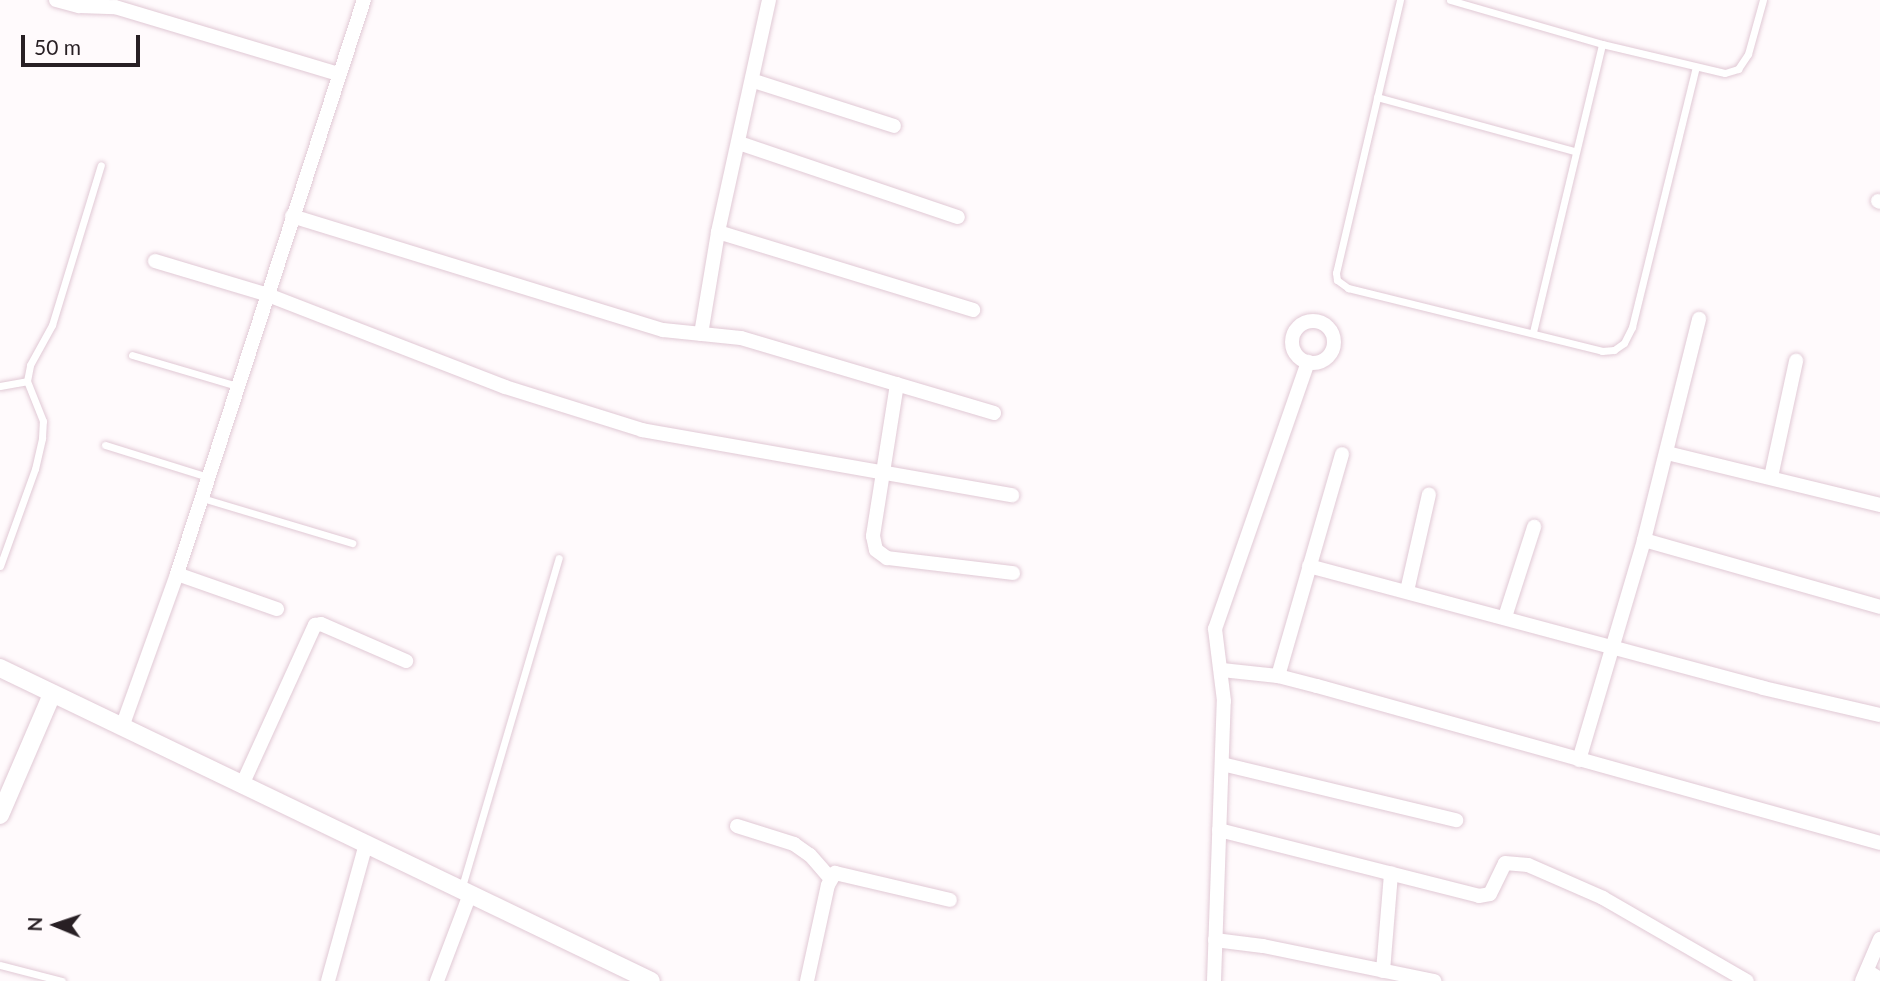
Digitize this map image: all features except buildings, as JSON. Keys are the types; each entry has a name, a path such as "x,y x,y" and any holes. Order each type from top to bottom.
{"street":[{"path":"56,0 79,6 115,7 339,74"},
{"path":"122,727 209,478 364,0"},
{"path":"701,334 718,232 754,81 767,1"},
{"path":"754,81 894,126"},
{"path":"739,143 958,217"},
{"path":"292,216 663,330 741,338 994,413"},
{"path":"718,232 973,310"},
{"path":"155,261 268,295 457,370 604,419 669,437 1012,495"},
{"path":"1578,760 1644,540 1699,319"},
{"path":"1771,477 1796,361"},
{"path":"1214,981 1222,764 1222,670 1215,643 1215,629 1308,362"},
{"path":"897,384 873,536 876,550 887,558 1013,573"},
{"path":"1667,453 1880,505"},
{"path":"1278,676 1342,454"},
{"path":"1407,591 1429,494"},
{"path":"1505,617 1534,527"},
{"path":"1644,540 1880,607"},
{"path":"1309,566 1763,688 1880,715"},
{"path":"177,574 277,609"},
{"path":"242,785 315,625 321,624 406,661"},
{"path":"0,668 651,981"},
{"path":"1222,670 1278,676 1880,843"},
{"path":"0,815 6,781 52,694"},
{"path":"1222,764 1456,820"},
{"path":"737,826 794,844 810,855 830,878"},
{"path":"1219,830 1486,896 1493,889 1505,863 1528,865 1603,898 1747,981"},
{"path":"328,981 366,844"},
{"path":"807,981 830,878 840,872 950,900"},
{"path":"1383,971 1391,873"},
{"path":"437,981 465,892"},
{"path":"1880,939 1864,976 1880,979"},
{"path":"1215,940 1264,946 1434,981"}],"lane":[{"path":"1400,0 1336,273 1337,281 1348,288 1602,351 1614,350 1624,343 1632,327 1696,68"},
{"path":"1450,0 1602,44 1725,73 1738,69 1748,54 1763,0"},
{"path":"1533,332 1602,44"},
{"path":"1377,97 1575,150"},
{"path":"0,566 35,469 42,438 43,421 27,381 30,365 52,325 101,165"},
{"path":"132,355 237,387"},
{"path":"0,386 27,381"},
{"path":"105,445 209,478"},
{"path":"202,498 352,543"},
{"path":"465,892 559,558"},
{"path":"0,965 62,981"}]}
